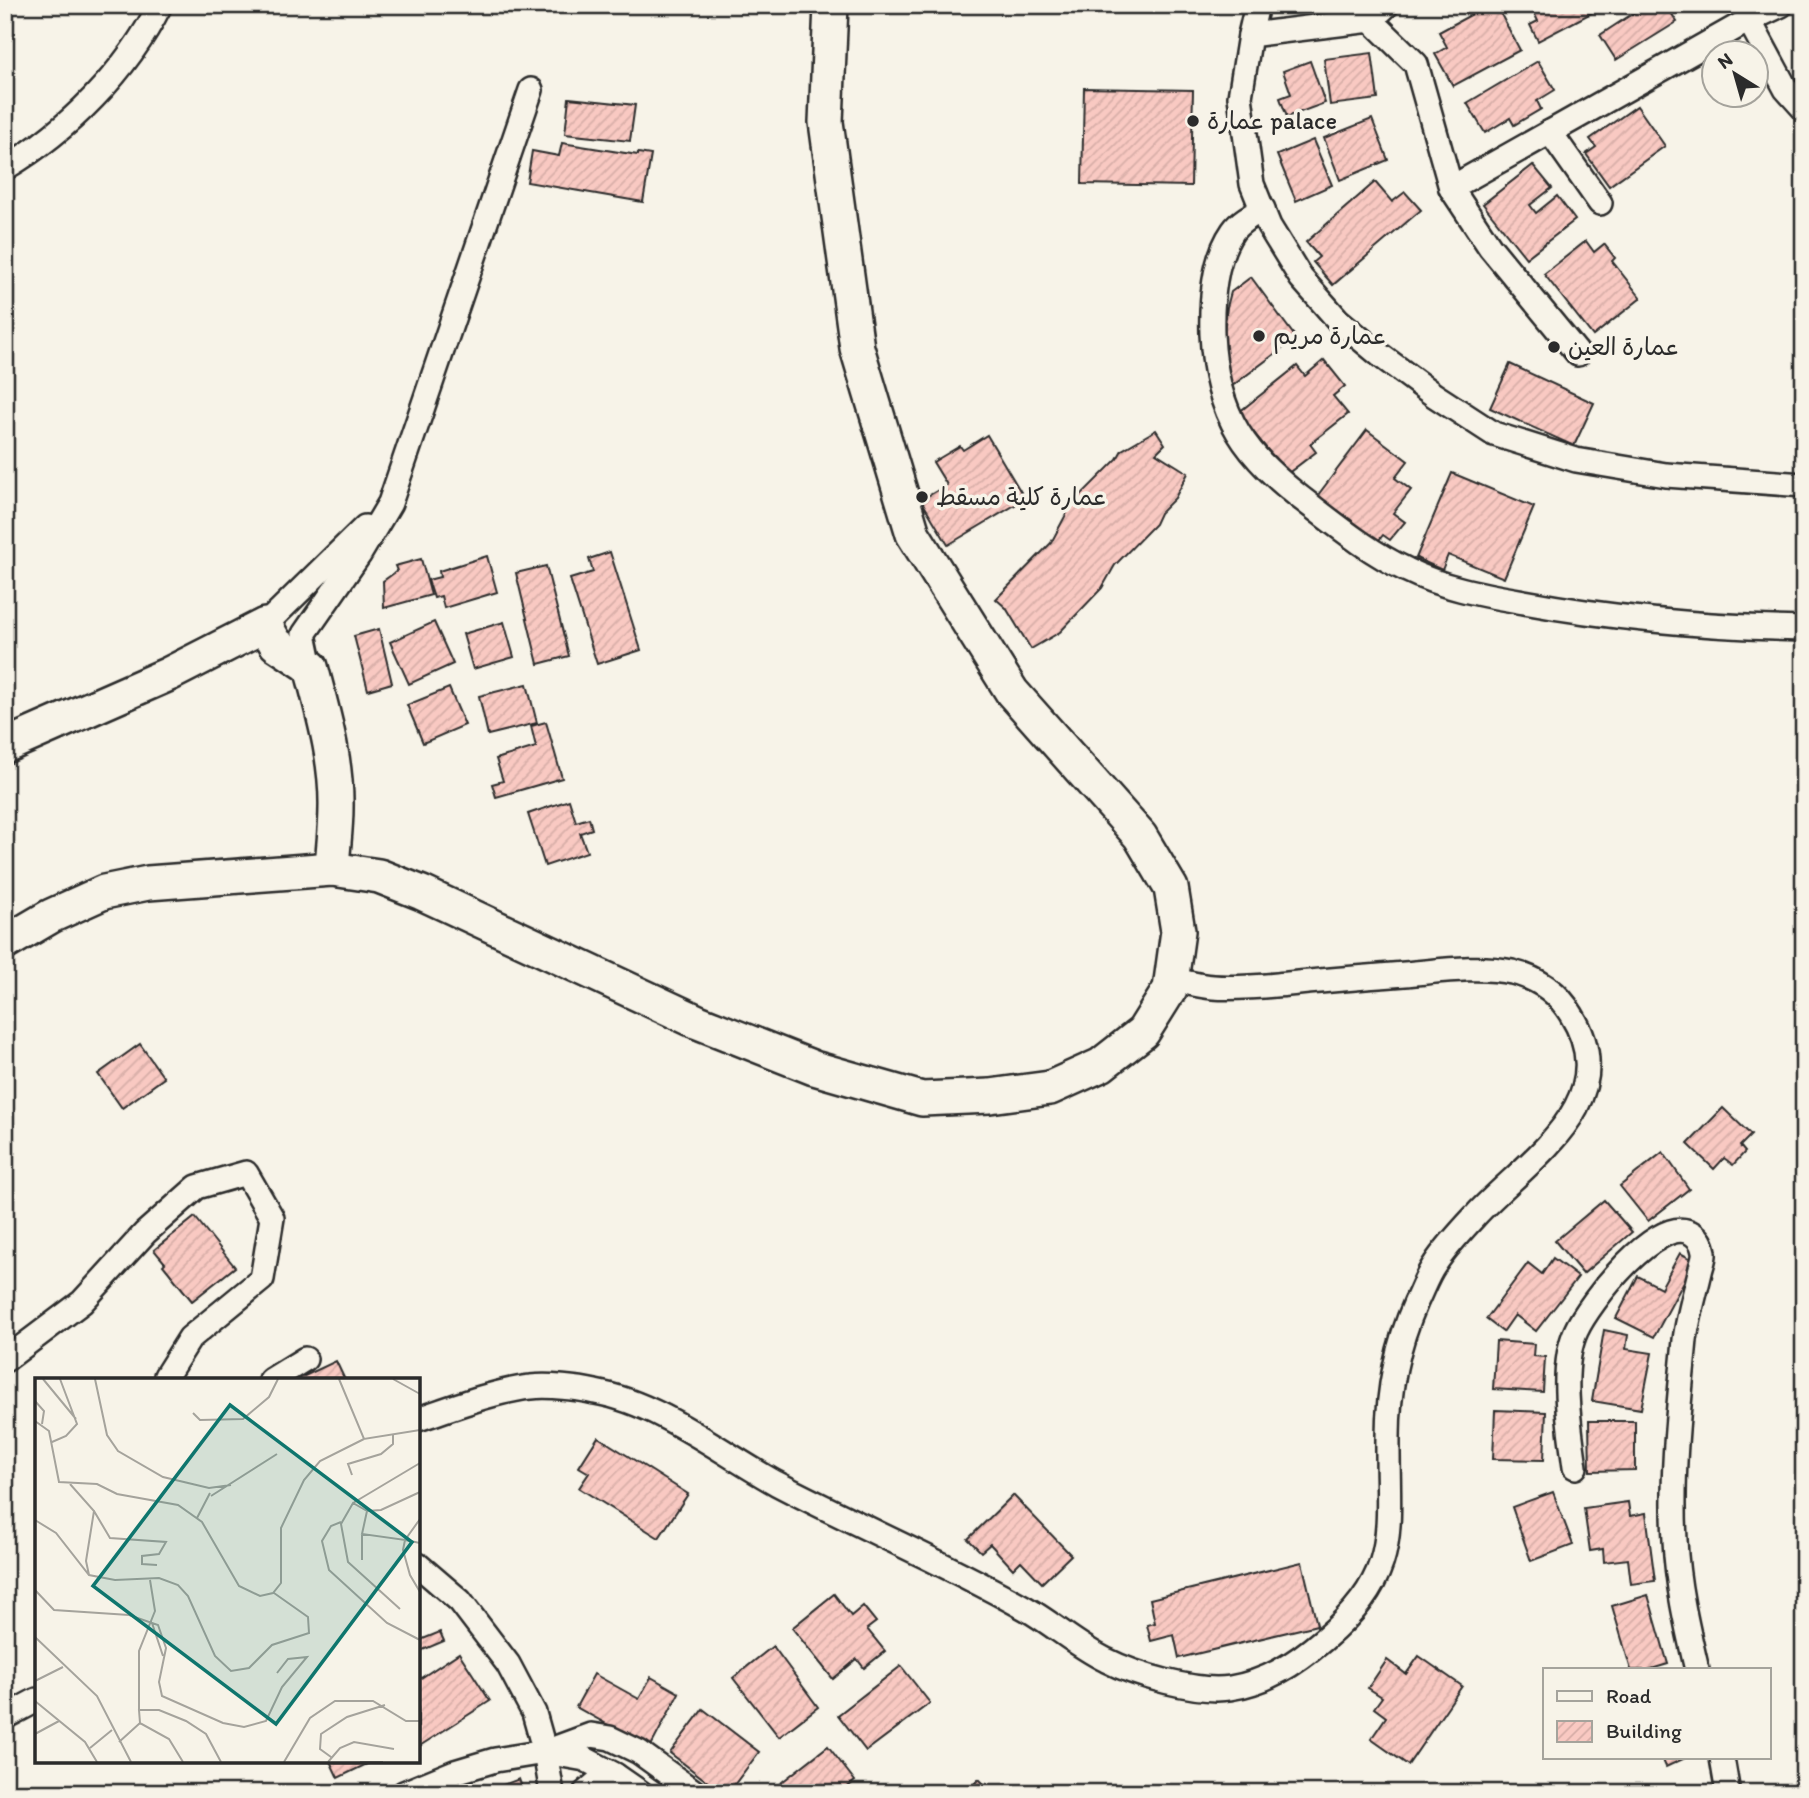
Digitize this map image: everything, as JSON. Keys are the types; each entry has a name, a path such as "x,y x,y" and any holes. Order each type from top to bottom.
{"street":[{"path":"5,169 30,153 94,100 151,24 160,5"},
{"path":"5,943 51,916 104,892 126,887 332,869 379,876 422,893 698,1022 814,1068 922,1099 990,1096 1050,1088 1101,1065 1143,1032 1170,989 1178,931 1171,888 1140,835 1012,692 913,534 857,348 826,122 831,5"},
{"path":"1256,5 1240,97 1252,184 1269,226 1301,278 1338,320 1434,396 1494,435 1576,460 1666,475 1804,485"},
{"path":"1451,188 1749,13 1781,5"},
{"path":"1250,35 1379,13 1416,64 1451,188 1490,247 1578,354"},
{"path":"1749,13 1786,89 1804,109"},
{"path":"332,869 337,807 334,770 326,723 304,634 359,555 390,503 531,90"},
{"path":"1550,132 1600,203"},
{"path":"1263,209 1247,218 1233,231 1213,283 1212,333 1215,369 1232,425 1258,460 1290,490 1365,548 1408,571 1473,593 1581,613 1804,629"},
{"path":"5,768 139,710 271,635 390,503"},
{"path":"271,635 311,667"},
{"path":"5,746 169,674 271,635"},
{"path":"420,1418 532,1387 597,1392 649,1409 777,1483 1027,1609 1106,1661 1157,1678 1209,1689 1231,1688 1252,1682 1295,1664 1363,1601 1378,1573 1387,1543 1390,1509 1388,1434 1392,1374 1408,1321 1418,1299 1434,1265 1476,1214 1570,1122 1586,1090 1587,1066 1583,1042 1572,1015 1556,995 1537,980 1508,971 1463,969 1214,988 1171,979"},
{"path":"5,1360 82,1302 145,1233 197,1187 246,1173 272,1218 262,1279 190,1338 167,1378"},
{"path":"1575,1467 1567,1404 1569,1355 1575,1332 1591,1307 1642,1248 1661,1234 1676,1230 1689,1231 1698,1238 1704,1253 1686,1334 1676,1439 1674,1540 1684,1616 1697,1668"},
{"path":"274,1378 305,1359"},
{"path":"420,1567 460,1601 508,1664 534,1713 545,1752 552,1793"},
{"path":"5,1717 35,1701"},
{"path":"404,1793 455,1772 495,1760 545,1752 591,1735 610,1738 639,1752 695,1793"},
{"path":"545,1752 585,1759 641,1793"},
{"path":"1722,1759 1728,1793"},
{"path":"585,1793 600,1780 615,1775"}],"building":[{"path":"1489,5 1496,5 1520,50 1453,86 1435,54 1447,47 1439,32"},
{"path":"1530,5 1592,5 1595,11 1538,41 1530,25 1538,21"},
{"path":"1646,5 1666,5 1677,22 1616,60 1600,35"},
{"path":"1372,53 1378,99 1330,105 1324,59"},
{"path":"1310,61 1325,103 1287,117 1280,98 1291,94 1283,71"},
{"path":"1538,61 1555,90 1537,101 1541,109 1514,125 1510,118 1485,133 1467,103"},
{"path":"1084,88 1193,90 1191,186 1082,184"},
{"path":"569,98 635,105 630,141 565,134"},
{"path":"1637,106 1665,146 1609,186 1586,154 1596,147 1590,139"},
{"path":"1372,119 1388,160 1340,180 1324,138"},
{"path":"1313,140 1332,185 1296,201 1277,155"},
{"path":"562,143 651,155 643,202 527,182 532,151 559,156"},
{"path":"1533,165 1552,188 1530,205 1536,213 1557,196 1575,220 1526,258 1483,204"},
{"path":"1375,182 1392,202 1405,192 1421,210 1333,285 1313,262 1319,257 1306,242"},
{"path":"1586,241 1594,252 1604,244 1615,258 1612,261 1641,298 1593,336 1544,274"},
{"path":"1251,277 1296,338 1232,386 1220,370 1227,307 1231,292"},
{"path":"1324,360 1345,386 1333,396 1348,414 1310,444 1316,452 1287,474 1238,413 1297,366 1305,376"},
{"path":"1510,364 1594,403 1574,446 1490,408"},
{"path":"1156,430 1165,444 1156,453 1188,473 1175,498 1160,513 1155,524 1115,565 1102,588 1060,632 1031,649 1006,608 996,599 1051,543 1071,505 1117,459 1122,450"},
{"path":"1367,430 1408,461 1395,478 1411,490 1393,513 1405,522 1390,540 1383,535 1375,545 1315,499"},
{"path":"987,435 1025,499 948,545 921,500 947,485 933,462 960,446 963,450"},
{"path":"1452,473 1534,507 1504,578 1448,555 1442,570 1416,558"},
{"path":"610,552 641,650 597,664 570,579 593,572 589,559"},
{"path":"487,556 497,592 444,608 441,596 434,598 428,580 440,577 439,571"},
{"path":"421,559 431,595 384,608 383,581 397,571 395,566"},
{"path":"546,566 569,656 538,664 516,573"},
{"path":"434,622 453,664 409,684 390,642"},
{"path":"504,622 514,657 473,669 463,634"},
{"path":"379,629 392,683 368,690 354,636"},
{"path":"527,684 537,723 488,735 479,696"},
{"path":"449,688 465,725 423,743 407,705"},
{"path":"546,722 562,778 496,797 492,784 503,781 496,759 536,747 531,726"},
{"path":"569,800 576,822 589,818 592,829 580,833 587,852 545,866 528,814"},
{"path":"140,1044 164,1078 122,1108 98,1074"},
{"path":"1723,1108 1751,1135 1740,1146 1745,1152 1733,1165 1724,1158 1714,1169 1688,1144"},
{"path":"1663,1152 1689,1189 1648,1221 1620,1186"},
{"path":"1604,1200 1632,1232 1583,1274 1555,1241"},
{"path":"195,1217 235,1267 192,1301 154,1250"},
{"path":"1680,1253 1695,1261 1654,1337 1616,1318 1638,1276 1661,1288"},
{"path":"1553,1258 1578,1277 1536,1331 1515,1315 1503,1332 1486,1319 1528,1263 1542,1274"},
{"path":"1604,1330 1628,1335 1626,1349 1652,1353 1641,1409 1592,1401"},
{"path":"1496,1341 1534,1344 1533,1356 1545,1357 1543,1392 1493,1389"},
{"path":"336,1361 344,1378 300,1378"},
{"path":"1495,1410 1546,1412 1544,1460 1493,1459"},
{"path":"1589,1421 1635,1421 1635,1470 1590,1471"},
{"path":"598,1437 688,1494 659,1538 579,1488 589,1473 579,1467"},
{"path":"1553,1492 1573,1545 1531,1561 1512,1507"},
{"path":"1013,1495 1071,1555 1042,1583 1021,1561 1013,1569 990,1544 981,1552 968,1539"},
{"path":"1628,1502 1630,1516 1646,1513 1655,1581 1631,1584 1628,1559 1604,1562 1603,1549 1590,1551 1584,1508"},
{"path":"1302,1562 1317,1625 1179,1658 1174,1635 1151,1641 1147,1625 1155,1623 1150,1599"},
{"path":"834,1594 851,1616 863,1606 876,1622 867,1629 885,1651 864,1668 857,1659 833,1679 792,1628"},
{"path":"1648,1595 1668,1664 1655,1668 1630,1668 1612,1606"},
{"path":"440,1632 444,1641 420,1651 420,1640"},
{"path":"773,1646 818,1707 779,1737 733,1678"},
{"path":"459,1653 490,1701 420,1746 420,1679"},
{"path":"1419,1656 1462,1686 1408,1765 1371,1739 1386,1717 1374,1708 1382,1697 1368,1688 1387,1660 1406,1674"},
{"path":"901,1666 930,1703 866,1751 838,1715"},
{"path":"594,1674 639,1699 651,1677 679,1693 650,1748 576,1707"},
{"path":"703,1709 759,1752 728,1793 722,1793 670,1753"},
{"path":"828,1746 855,1781 840,1793 768,1793"},
{"path":"1662,1759 1683,1759 1666,1767"},
{"path":"331,1763 369,1763 338,1778"},
{"path":"519,1779 524,1793 485,1793 485,1792"},
{"path":"979,1779 993,1793 965,1793"}],"place":[{"name":"عمارة palace","path":"1193,121"},
{"name":"عمارة مريم","path":"1259,336"},
{"name":"عمارة العين","path":"1554,347"},
{"name":"عمارة كلية مسقط","path":"922,497"}]}
